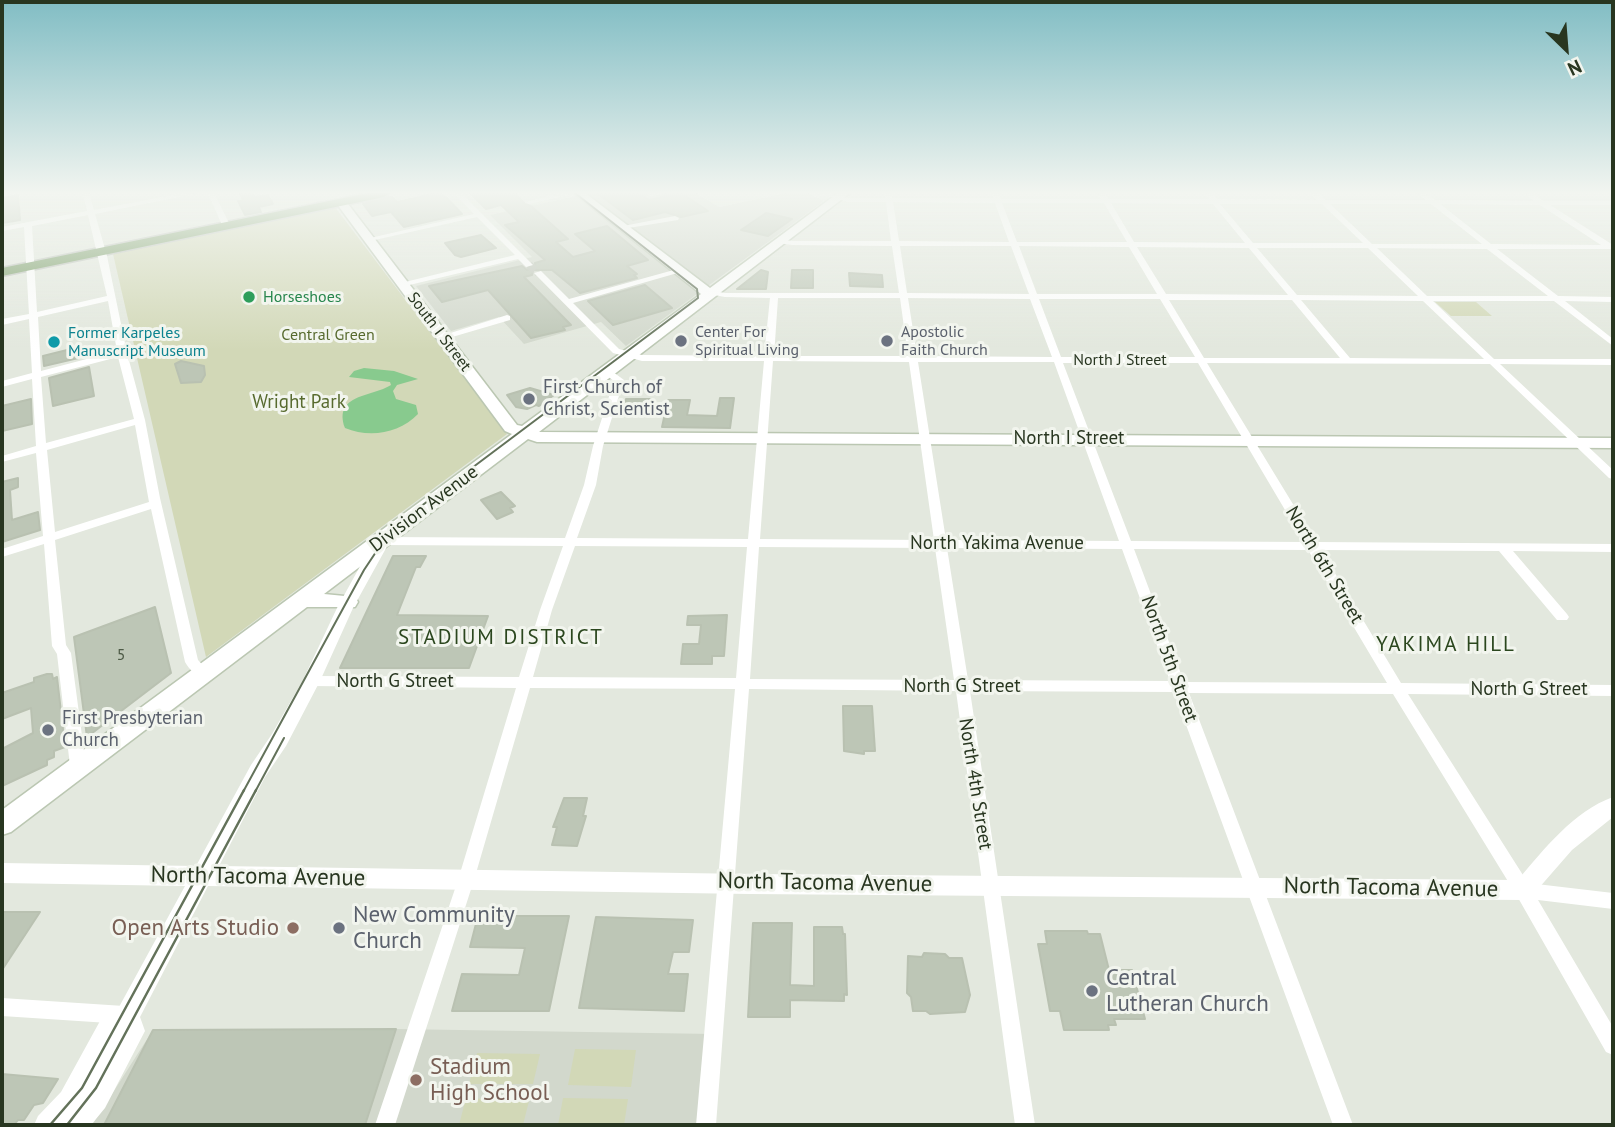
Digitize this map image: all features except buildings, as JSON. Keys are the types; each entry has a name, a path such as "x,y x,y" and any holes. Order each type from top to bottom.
{"main road":[{"path":"2,272 128,246"},
{"name":"South I Street","path":"375,246 511,428 524,433"},
{"path":"646,246 702,290 712,292"},
{"name":"Division Avenue","path":"2,824 774,246"},
{"name":"North I Street","path":"524,433 537,437 1613,443"},
{"path":"303,600 340,600 348,603"}],"street":[{"path":"29,246 32,316 59,646 64,653 78,766"},
{"path":"100,246 121,354 140,420 155,504 192,662 202,673"},
{"path":"510,246 529,265"},
{"name":"North 4th Street","path":"895,246 992,886 1024,1125"},
{"name":"North 5th Street","path":"1015,246 1343,1125"},
{"name":"North 6th Street","path":"1132,246 1398,690 1523,890 1613,1045"},
{"path":"1251,246 1347,361"},
{"path":"1322,246 1612,248"},
{"path":"1370,246 1613,476"},
{"path":"1489,246 1613,343"},
{"path":"404,285 520,256"},
{"path":"567,302 678,270"},
{"path":"538,273 617,351 628,355"},
{"path":"712,292 725,295 1613,299"},
{"path":"706,1125 774,295"},
{"path":"2,322 111,298"},
{"path":"442,337 508,318"},
{"path":"2,384 121,354"},
{"name":"North J Street","path":"628,355 642,358 768,359 1613,362"},
{"path":"385,1125 466,880 524,683 590,485 601,437 619,380 606,371"},
{"path":"2,459 140,420"},
{"path":"2,553 155,504"},
{"path":"57,1124 96,1100 133,1031 128,1016 265,757 279,740 312,681 348,603 382,541"},
{"name":"North Yakima Avenue","path":"382,541 1613,548"},
{"path":"1502,547 1562,617"},
{"path":"265,757 267,740 301,681 319,661"},
{"name":"North G Street","path":"312,681 1613,691"},
{"name":"North Tacoma Avenue","path":"2,873 1523,890 1556,850 1586,823 1613,806"},
{"path":"1523,890 1613,901"},
{"path":"2,1007 128,1016"}],"shaded area":[{"path":"521,246 763,246 626,346 601,322 524,344 499,317 451,331 416,286 532,257"},
{"path":"364,368 394,371 418,379 397,385 393,391 396,399 416,405 418,414 402,426 383,432 364,433 345,428 344,409 349,403 391,385 390,382 349,377 354,371"},
{"name":"Stadium High School","path":"396,1029 714,1034 706,1125 92,1125 153,1030"}],"green space":[{"name":"Wright Park","path":"153,246 364,246 507,434 206,657 113,254"},
{"path":"1435,302 1476,302 1492,316 1451,316"},
{"path":"575,1049 636,1050 631,1087 568,1085"},
{"path":"477,1053 540,1054 533,1084 469,1084"},
{"path":"466,1098 529,1101 523,1125 459,1125"},
{"path":"563,1098 628,1099 624,1125 558,1125"}],"tunnel":[{"path":"529,265 538,273"}],"tram line":[{"path":"243,792 364,570 382,543 408,516 698,298 697,289 642,246"},
{"path":"255,792 284,738"},
{"path":"50,1125 82,1088 244,790"},
{"path":"67,1125 96,1088 256,790"}],"place":[{"name":"Horseshoes","path":"249,297"},
{"name":"Center For Spiritual Living","path":"681,341"},
{"name":"Apostolic Faith Church","path":"887,341"},
{"name":"Former Karpeles Manuscript Museum","path":"54,342"},
{"name":"First Church of Christ, Scientist","path":"529,399"},
{"name":"First Presbyterian Church","path":"48,730"},
{"name":"Open Arts Studio","path":"293,928"},
{"name":"New Community Church","path":"339,928"},
{"name":"Central Lutheran Church","path":"1092,991"},
{"name":"Stadium High School","path":"416,1080"}],"district":[{"name":"STADIUM DISTRICT","path":"501,638"},
{"name":"YAKIMA HILL","path":"1446,645"}],"park label":[{"name":"Central Green","path":"328,335"}]}
